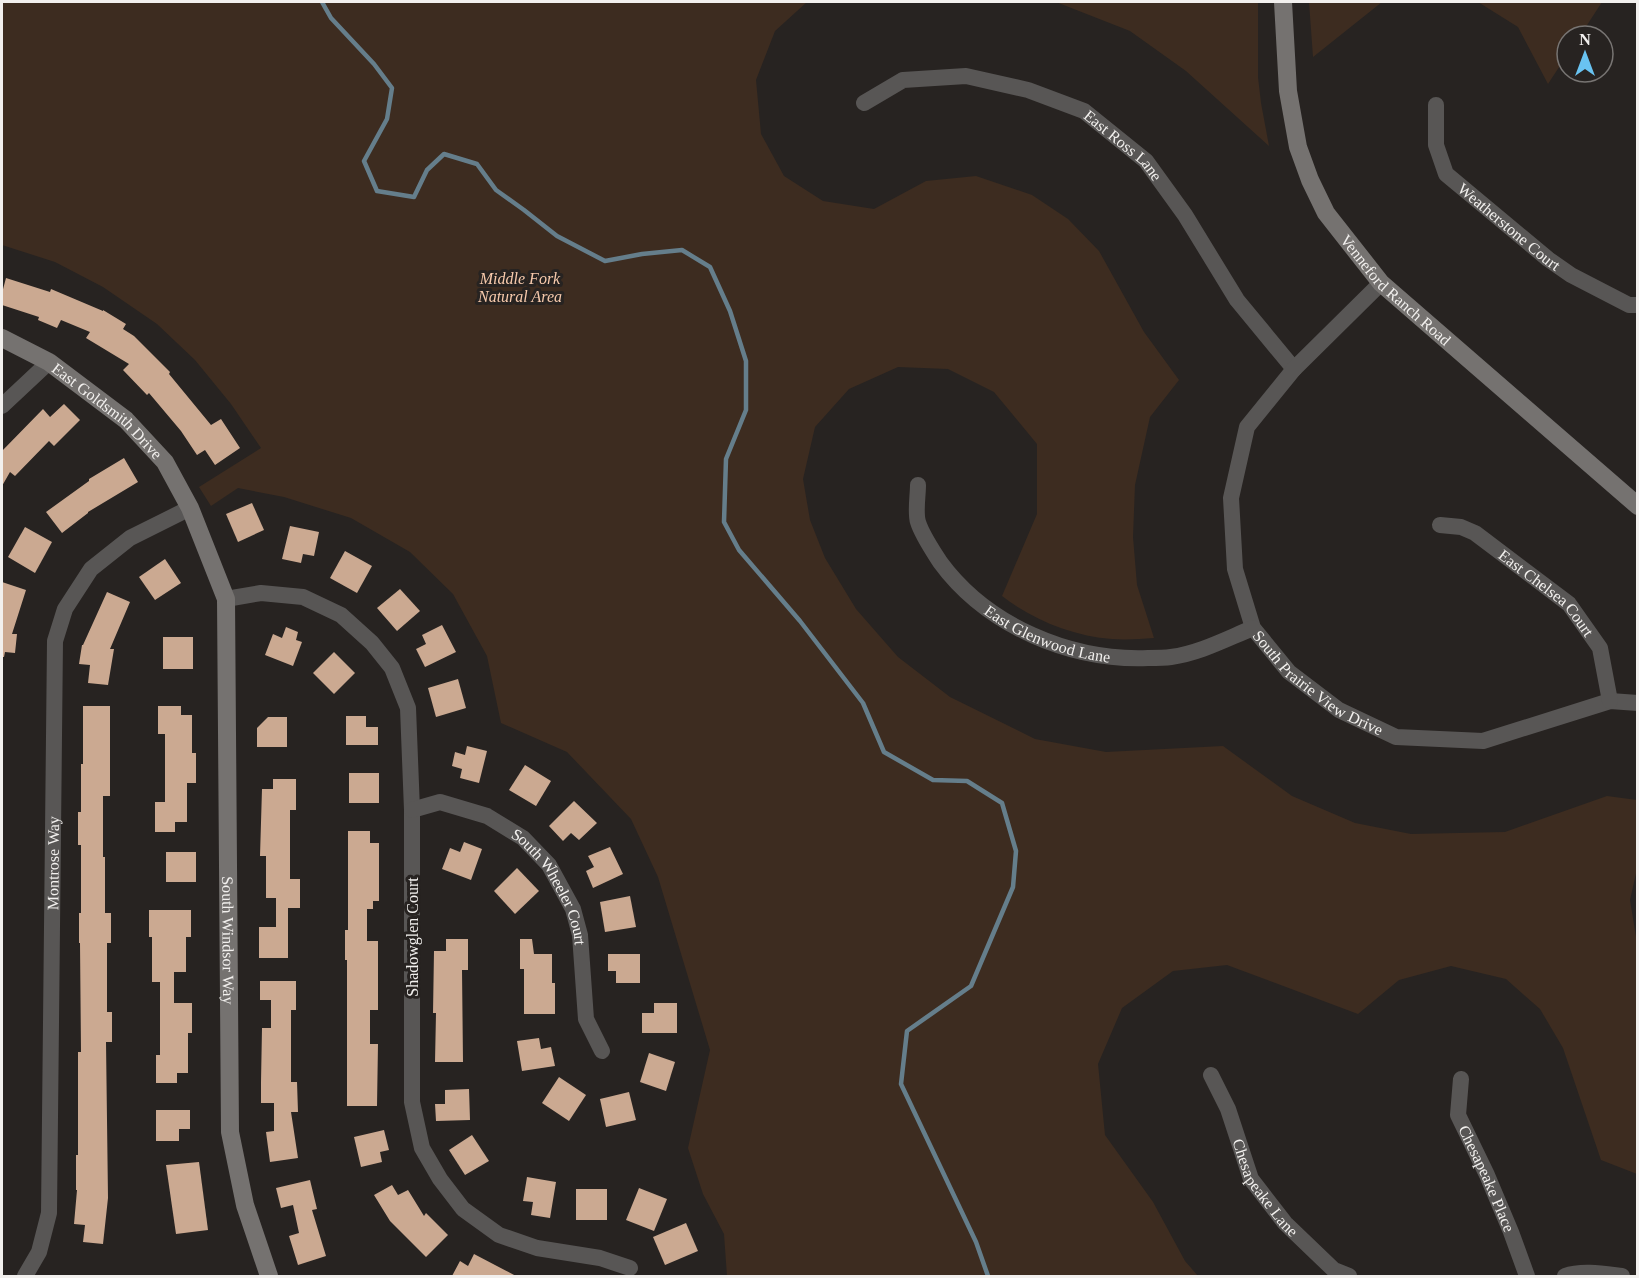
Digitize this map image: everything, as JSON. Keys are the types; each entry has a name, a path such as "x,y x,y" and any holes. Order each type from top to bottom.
{"street":[{"name":"Venneford Ranch Road","path":"1283,2 1288,91 1298,147 1310,180 1326,213 1381,284 1638,506"},
{"name":"East Ross Lane","path":"864,103 903,80 966,76 1028,90 1084,111 1146,161 1185,215 1237,300 1294,369"},
{"name":"Weatherstone Court","path":"1436,105 1436,146 1446,174 1548,259 1629,305 1638,305"},
{"name":"South Prairie View Drive","path":"1381,284 1294,369 1247,427 1231,498 1235,569 1253,627 1289,672 1339,710 1396,737 1483,741 1610,701 1638,703"},
{"name":"East Goldsmith Drive","path":"2,338 49,362 126,420 165,462 190,508 226,599"},
{"path":"2,406 49,362"},
{"name":"East Glenwood Lane","path":"918,485 918,521 933,552 952,578 976,600 1011,624 1045,641 1086,654 1131,659 1170,657 1206,648 1253,627"},
{"name":"Montrose Way","path":"25,1276 39,1252 49,1213 55,640 65,609 91,569 130,538 190,508"},
{"name":"East Chelsea Court","path":"1440,525 1461,527 1475,533 1569,604 1600,648 1610,701"},
{"name":"Shadowglen Court","path":"226,599 261,593 303,597 341,615 372,643 392,668 408,708 412,810 412,1102 422,1148 440,1179 464,1209 499,1235 537,1248 600,1258 630,1268"},
{"name":"South Windsor Way","path":"226,599 230,1132 245,1205 269,1276"},
{"name":"South Wheeler Court","path":"412,810 440,802 487,816 523,838 549,865 573,909 580,935 586,1019 602,1051"},
{"name":"Chesapeake Lane","path":"1211,1076 1228,1109 1251,1179 1285,1223 1334,1270 1349,1276"},
{"name":"Chesapeake Place","path":"1461,1079 1458,1115 1488,1175 1527,1276"},
{"path":"1565,1276 1605,1274 1622,1276"}],"green space":[{"name":"Middle Fork Natural Area","path":"2,2 807,2 775,31 756,80 761,134 784,176 823,201 874,209 926,181 976,176 1032,195 1068,219 1099,251 1144,332 1179,380 1150,417 1135,485 1133,537 1137,585 1154,638 1112,639 1068,630 1040,619 1002,596 1037,514 1037,444 994,392 948,369 898,367 849,389 815,427 803,479 810,520 825,558 856,609 898,657 950,697 1035,739 1106,752 1223,746 1292,796 1355,823 1411,834 1505,832 1607,796 1637,800 1637,869 1630,900 1638,949 1637,1174 1601,1160 1563,1048 1540,1009 1506,979 1451,966 1399,980 1358,1014 1227,965 1173,971 1122,1008 1098,1064 1105,1135 1153,1202 1185,1261 1198,1276 727,1276 724,1234 703,1194 688,1148 710,1050 658,877 631,819 567,752 501,723 487,656 453,594 410,552 351,518 284,497 238,488 211,506 199,487 261,448 231,404 195,360 157,324 103,287 55,262 2,245"},
{"path":"1056,2 1258,2 1258,77 1269,146 1186,71 1130,31"},
{"path":"1309,2 1382,2 1313,57"},
{"path":"1478,2 1602,2 1588,24 1555,24 1555,73 1548,84 1518,27"}],"building":[{"path":"6,278 50,292 51,289 103,310 126,324 123,329 134,336 170,372 169,374 211,425 221,419 240,448 215,465 205,450 197,455 181,431 149,393 147,395 123,370 129,364 86,338 90,332 61,320 57,328 38,320 39,317 2,305"},
{"path":"64,404 80,420 54,446 49,441 15,476 10,472 2,486 2,451 43,409 50,417"},
{"path":"124,458 138,482 88,512 62,533 46,512 89,479"},
{"path":"252,503 264,530 238,542 226,514"},
{"path":"290,526 319,532 314,556 303,554 301,563 282,559"},
{"path":"25,527 52,542 35,573 8,557"},
{"path":"345,551 372,566 357,593 330,578"},
{"path":"165,559 181,583 155,600 139,577"},
{"path":"2,582 26,590 12,634 17,634 15,653 5,652 4,657 2,657"},
{"path":"400,589 420,611 397,631 377,608"},
{"path":"107,592 130,602 110,649 114,649 108,685 88,683 90,665 79,664 82,645"},
{"path":"442,625 456,652 425,667 416,649 426,644 422,635"},
{"path":"286,627 298,632 296,640 302,642 293,666 265,655 273,634 282,638"},
{"path":"163,637 193,637 193,669 163,669"},
{"path":"334,652 355,673 334,694 313,673"},
{"path":"458,679 466,708 436,717 428,688"},
{"path":"83,706 110,706 110,796 103,796 103,857 105,857 105,913 111,913 111,943 107,943 107,1012 112,1012 112,1042 106,1042 108,1198 103,1244 83,1242 85,1225 74,1224 77,1190 76,1155 78,1155 78,1052 81,1052 79,913 81,913 81,845 78,845 78,812 81,812"},
{"path":"158,706 181,706 181,715 192,715 192,753 196,753 196,783 187,783 187,822 175,822 175,832 155,832 155,802 165,802 165,734 158,734"},
{"path":"346,716 366,716 366,727 378,727 378,745 346,745"},
{"path":"268,717 287,717 287,747 257,747 257,728"},
{"path":"467,746 487,751 479,783 460,778 462,769 452,766 455,752 465,755"},
{"path":"525,765 551,781 536,806 509,790"},
{"path":"349,773 379,773 379,803 349,803"},
{"path":"273,779 296,779 296,810 290,810 290,879 300,879 300,908 288,908 288,958 259,958 259,927 276,927 276,898 266,898 266,856 260,856 262,789 273,789"},
{"path":"574,801 597,823 579,840 571,833 563,841 549,826"},
{"path":"348,831 370,831 370,843 379,843 379,901 373,901 373,909 367,909 367,941 378,941 378,1010 370,1010 370,1044 378,1044 377,1106 347,1106 345,930 348,930"},
{"path":"464,842 482,849 471,880 442,869 450,848 460,852"},
{"path":"610,847 623,874 593,888 586,871 594,867 588,856"},
{"path":"166,852 196,852 196,882 166,882"},
{"path":"517,868 539,891 515,914 494,891"},
{"path":"630,896 636,927 605,932 600,902"},
{"path":"149,910 191,910 191,937 186,937 186,972 174,972 174,1003 192,1003 192,1033 188,1033 188,1073 177,1073 177,1083 156,1083 156,1055 160,1055 160,982 152,982 152,937 149,937"},
{"path":"446,939 468,939 468,970 462,970 463,1062 435,1062 434,951 446,951"},
{"path":"520,939 532,939 534,954 552,954 555,1014 524,1014 524,969 520,969"},
{"path":"608,954 640,954 640,983 616,983 616,971 608,971"},
{"path":"260,981 296,981 296,1010 291,1010 291,1082 297,1082 298,1112 291,1112 298,1158 270,1162 266,1132 274,1131 274,1103 261,1103 261,1082 262,1028 271,1028 271,1000 260,1000"},
{"path":"654,1003 677,1003 677,1033 642,1033 642,1013 654,1013"},
{"path":"539,1038 541,1049 551,1047 555,1066 522,1071 517,1041"},
{"path":"649,1053 675,1062 666,1091 640,1082"},
{"path":"559,1077 586,1095 569,1121 542,1103"},
{"path":"469,1089 470,1120 436,1121 435,1104 445,1104 445,1090"},
{"path":"629,1092 636,1120 606,1127 600,1099"},
{"path":"156,1110 190,1110 190,1129 179,1129 179,1141 156,1141"},
{"path":"384,1130 389,1150 380,1152 382,1162 361,1167 354,1137"},
{"path":"472,1135 489,1161 465,1175 449,1150"},
{"path":"199,1162 208,1230 176,1234 166,1165"},
{"path":"527,1177 556,1182 550,1218 531,1215 533,1202 523,1201"},
{"path":"310,1180 317,1209 312,1210 326,1256 298,1265 289,1236 299,1233 293,1205 281,1208 276,1188"},
{"path":"392,1185 398,1195 408,1190 424,1216 426,1213 448,1235 426,1257 390,1221 374,1195"},
{"path":"639,1188 667,1199 654,1231 626,1220"},
{"path":"576,1189 607,1189 607,1220 576,1220"},
{"path":"686,1223 698,1251 665,1265 653,1237"},
{"path":"474,1254 516,1276 452,1276 460,1261 468,1266"}],"waterway":[{"path":"322,2 331,18 374,64 392,88 387,119 364,161 377,191 414,197 427,170 444,154 477,164 496,190 557,236 605,261 682,250 710,267 730,311 746,361 746,410 726,459 724,522 739,550 800,621 863,703 884,752 933,780 967,781 1002,803 1016,851 1013,887 971,986 907,1031 901,1084 976,1242 988,1276"}]}
